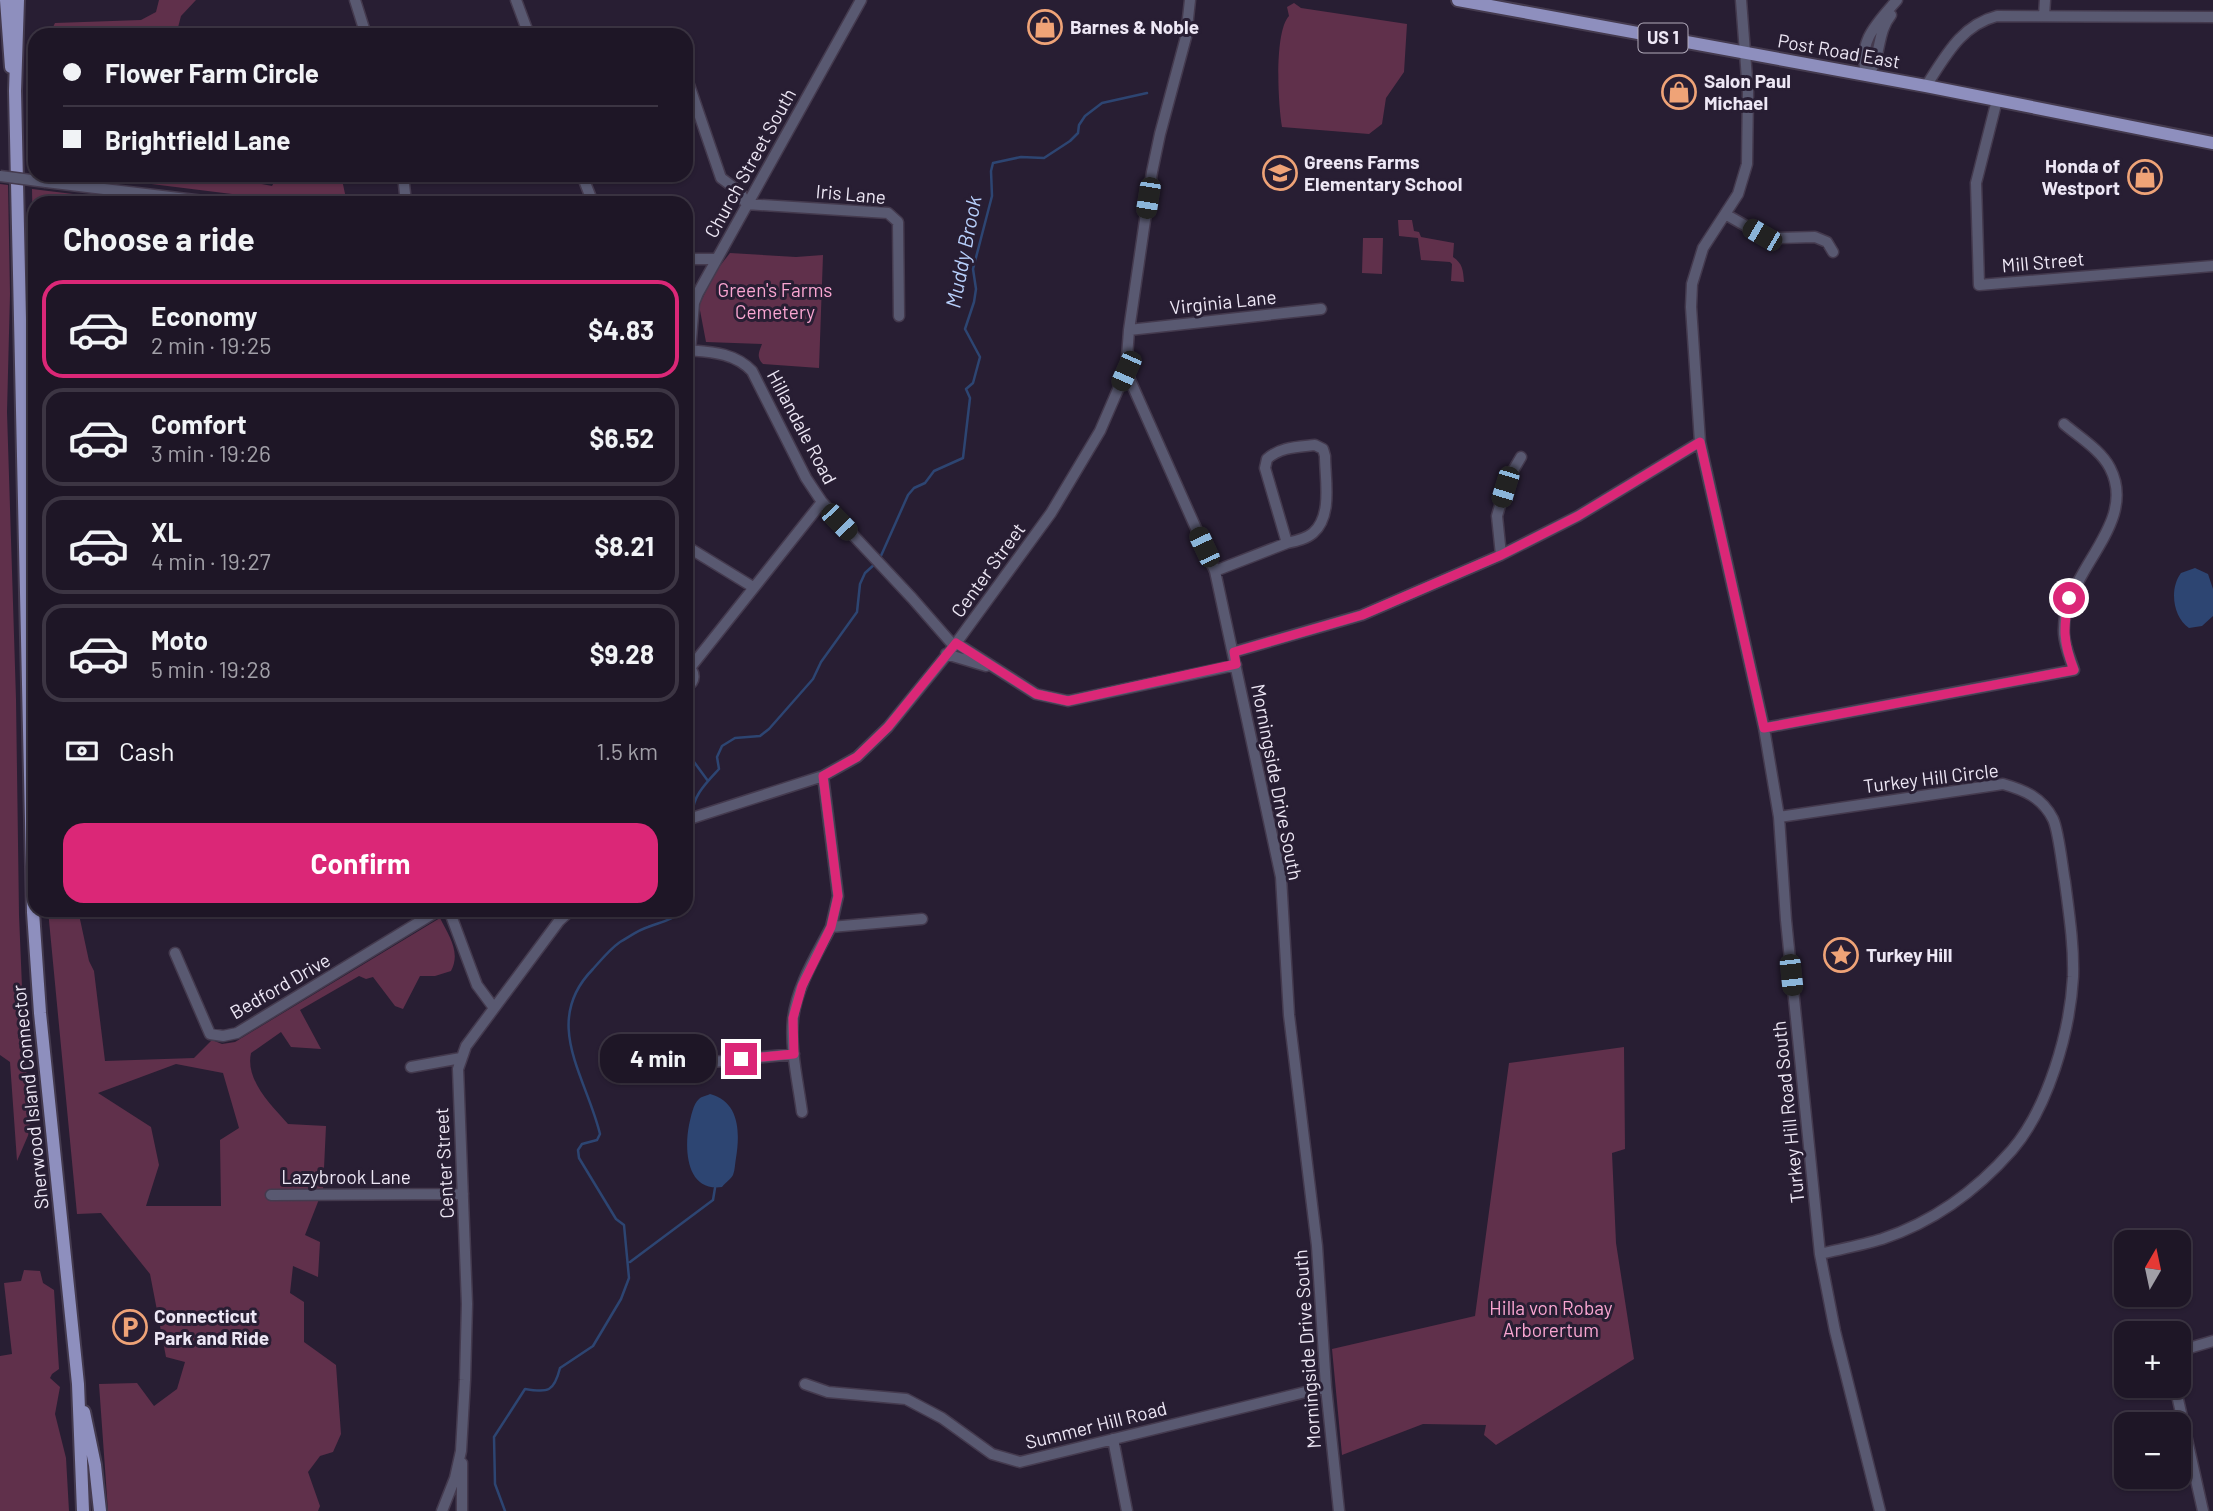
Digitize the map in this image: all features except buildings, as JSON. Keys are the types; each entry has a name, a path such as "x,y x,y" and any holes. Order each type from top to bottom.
{"main road":[{"name":"Sherwood Island Connector","path":"6,0 9,52 15,91"},
{"name":"Sherwood Island Connector","path":"18,0 15,91 28,647"},
{"name":"Post Road East","path":"1458,0 1926,86 2213,143"},
{"name":"Sherwood Island Connector","path":"34,917 41,1024 78,1384 83,1511"},
{"name":"Sherwood Island Connector","path":"78,1384 100,1511"}],"street":[{"path":"355,0 364,28"},
{"path":"516,0 526,28"},
{"name":"Church Street South","path":"693,311 694,303 716,259 862,0"},
{"name":"Morningside Drive South","path":"1190,0 1186,37 1156,153 1129,330 1126,371 1214,571 1234,652 1281,877 1289,1015 1317,1246 1326,1387 1339,1511"},
{"name":"Turkey Hill Road South","path":"1741,0 1748,92 1748,157 1742,185 1703,248 1692,285 1700,442 1764,728 1779,817 1786,919 1820,1254 1840,1353 1880,1511"},
{"path":"1867,76 1864,63 1870,31 1897,0"},
{"path":"1867,76 1877,61 1886,22 1903,0"},
{"path":"2044,16 2045,0"},
{"path":"1926,86 1956,42 1977,23 2005,15 2085,18 2213,17"},
{"path":"693,96 721,178 740,192 746,204"},
{"name":"Mill Street","path":"1997,100 1976,183 1979,285 2213,266"},
{"path":"0,176 28,180"},
{"path":"46,182 162,196"},
{"name":"Iris Lane","path":"746,204 888,213 895,217 898,222 899,316"},
{"path":"1725,214 1762,235 1777,239 1815,237 1827,242 1833,252"},
{"path":"693,259 716,259"},
{"name":"Virginia Lane","path":"1129,330 1321,309"},
{"name":"Hillandale Road","path":"693,351 738,358 752,371 806,478 822,502 883,567 952,648 1036,694 1068,701 1236,664"},
{"name":"Center Street","path":"693,816 823,776 857,757 888,727 952,648 1051,513 1100,431 1126,371"},
{"path":"1764,728 2074,670 2066,649 2064,632 2069,598 2115,516 2118,500 2111,469 2103,458 2064,424"},
{"path":"1234,652 1362,615 1501,555 1578,516 1700,442"},
{"path":"1214,571 1305,538 1314,532 1325,515 1325,456 1323,449 1315,445 1284,449 1267,459 1265,468 1287,543"},
{"path":"1501,555 1497,516 1507,481 1521,457"},
{"path":"693,661 822,502"},
{"path":"693,550 753,587"},
{"name":"Hillandale Road","path":"952,648 996,670"},
{"path":"802,1112 794,1054 793,1018 802,986 831,927 838,896 823,776"},
{"name":"Turkey Hill Circle","path":"1779,817 2003,784 2031,793 2053,819 2063,866 2072,937 2073,979 2066,1027 2052,1074 2027,1129 2012,1149 1956,1202 1930,1218 1882,1239 1820,1254"},
{"name":"Bedford Drive","path":"175,953 210,1034 223,1037 237,1033 428,917"},
{"path":"452,917 477,985 494,1008"},
{"path":"558,917 559,921"},
{"name":"Center Street","path":"462,1511 461,1451 467,1304 457,1080 461,1058 494,1008 563,917"},
{"path":"831,927 922,919"},
{"path":"662,1067 794,1054"},
{"path":"411,1067 461,1058"},
{"name":"Lazybrook Lane","path":"271,1195 463,1194"},
{"path":"2191,1347 2213,1341"},
{"name":"Summer Hill Road","path":"805,1384 828,1392 906,1399 942,1418 992,1454 1020,1462 1326,1387"},
{"path":"2178,1398 2203,1511"},
{"path":"1113,1439 1127,1511"},
{"name":"Center Street","path":"442,1511 455,1478 461,1451"}],"green space":[{"path":"159,0 196,0 181,16 178,28 52,28 55,23 141,20 156,12"},
{"path":"1294,3 1301,8 1407,24 1404,72 1386,98 1382,124 1369,134 1282,127 1279,52 1284,24 1289,16 1287,7"},
{"path":"135,182 252,182 272,186 274,182 342,182 346,196 248,196"},
{"path":"0,184 8,185 10,294 7,412 16,699 19,915 25,1013 21,1022 30,1131 17,1161 10,1062 0,1055"},
{"path":"32,189 90,196 32,196"},
{"path":"1398,220 1412,220 1414,231 1419,232 1421,237 1454,243 1453,257 1462,268 1464,282 1451,281 1450,262 1421,260 1418,238 1399,236"},
{"path":"1363,238 1383,238 1382,274 1362,273"},
{"name":"Green's Farms Cemetery","path":"730,253 796,257 823,255 819,368 763,364 759,357 762,344 706,342 699,305 716,271"},
{"path":"49,917 80,917 89,961 94,971 105,1061 194,1058 212,1040 222,1044 235,1042 440,918 454,951 454,964 451,971 435,976 420,976 403,1009 395,1006 373,977 366,979 359,976 300,1010 321,1049 291,1047 281,1032 251,1053 252,1073 261,1092 288,1124 326,1126 323,1189 305,1235 320,1242 318,1277 293,1266 290,1293 304,1302 304,1342 336,1365 341,1434 333,1452 320,1456 308,1472 320,1506 318,1511 108,1511 99,1384 137,1383 154,1406 177,1389 185,1362 166,1357 150,1274 101,1213 77,1214","holes":["176,1064 223,1073 239,1128 220,1140 221,1206 146,1206 159,1165 151,1127 98,1093"]},
{"name":"Hilla von Robay Arborertum","path":"1624,1047 1625,1149 1612,1153 1616,1243 1634,1359 1496,1445 1484,1435 1486,1425 1423,1424 1342,1455 1332,1349 1475,1316 1509,1063"},
{"path":"24,1270 40,1271 43,1283 54,1290 59,1369 50,1378 60,1387 55,1414 66,1458 69,1511 0,1511 0,1356 12,1354 4,1283 21,1281"}],"water":[{"path":"2195,568 2208,574 2213,589 2213,616 2202,626 2189,628 2179,617 2174,595 2181,573"},
{"path":"710,1094 727,1104 736,1120 734,1173 722,1187 710,1187 701,1183 690,1168 688,1157 689,1125 694,1107 700,1098"}],"waterway":[{"name":"Muddy Brook","path":"880,558 908,495 914,488 925,483 934,471 963,458 970,398 966,389 973,383 980,357 965,329 976,289 973,269 992,196 993,163 1021,157 1044,158 1070,141 1078,133 1079,125 1085,116 1102,103 1147,93"},
{"name":"Muddy Brook","path":"693,815 697,796 719,769 717,757 722,746 735,738 760,736 813,679 821,662 857,612 860,584 865,573 876,563"},
{"path":"693,761 708,781"},
{"name":"Muddy Brook","path":"693,828 694,821"},
{"name":"Muddy Brook","path":"505,1511 495,1484 494,1437 525,1389 549,1389 560,1368 593,1346 621,1299 629,1278 624,1225 616,1219 579,1158 578,1150 582,1144 597,1140 600,1134 572,1050 570,1009 578,989 613,948 641,930 673,917"},
{"path":"630,1262 713,1200 715,1188"}],"place":[{"name":"Barnes & Noble","path":"1045,27"},
{"name":"Salon Paul Michael","path":"1679,92"},
{"name":"Greens Farms Elementary School","path":"1280,173"},
{"name":"Honda of Westport","path":"2145,177"},
{"name":"Turkey Hill","path":"1841,955"},
{"name":"Connecticut Park and Ride","path":"130,1327"}],"route":[{"path":"741,1059 794,1054 793,1018 802,986 831,927 838,896 823,776 857,757 888,727 956,643 1036,694 1068,701 1236,664 1234,652 1362,615 1501,555 1578,516 1700,442 1764,728 2074,670 2066,649 2064,632 2069,598"}]}
